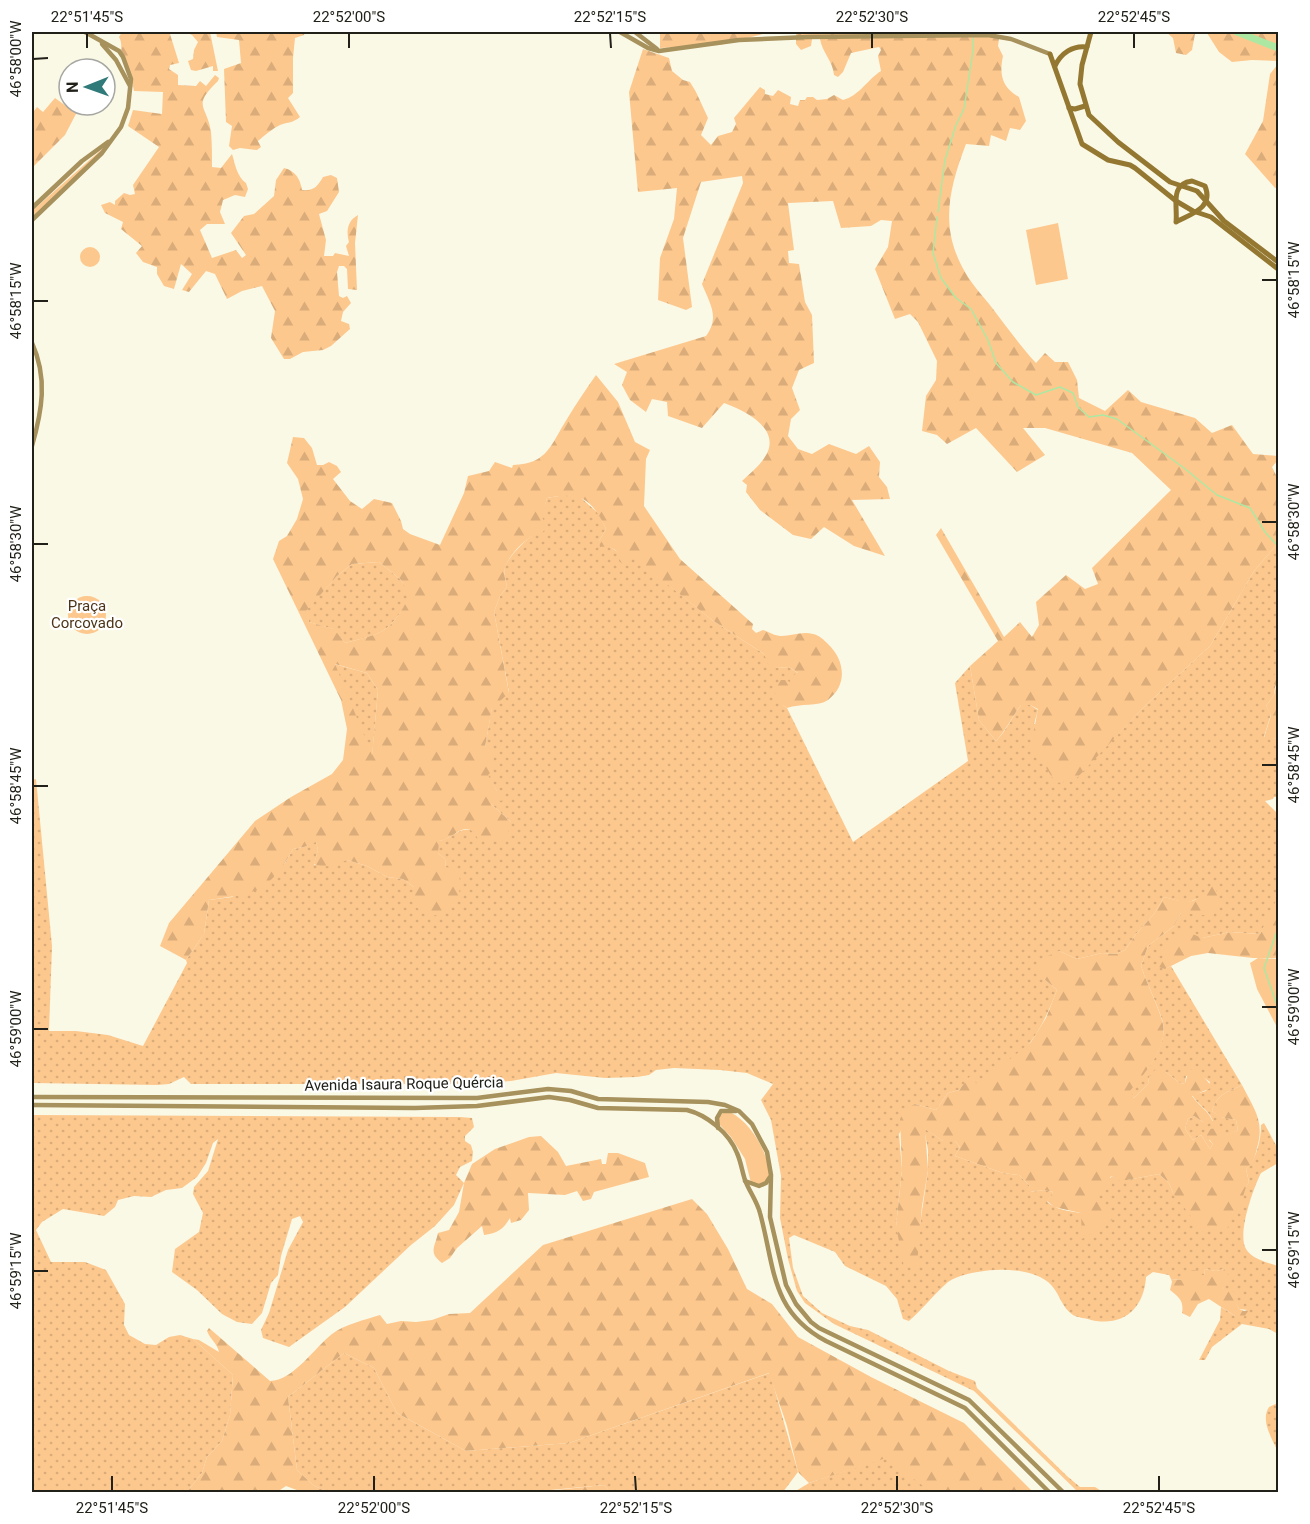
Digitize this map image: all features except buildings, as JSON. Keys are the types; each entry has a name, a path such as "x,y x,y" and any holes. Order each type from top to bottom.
{"main road":[{"path":"32,220 89,166 118,132 128,108 130,75 123,57 119,51 85,32"},
{"path":"620,32 648,48 659,51 750,40 988,35 1011,39 1061,56"},
{"path":"627,35 634,32 659,51"},
{"path":"1091,32 1080,84 1085,106 1097,124 1170,182 1197,191 1224,221 1278,262"},
{"path":"98,40 111,55 119,51"},
{"path":"1055,66 1061,56 1076,47 1087,47"},
{"path":"1050,54 1082,144 1108,160 1130,165 1176,201 1211,217 1278,269"},
{"path":"117,60 123,57"},
{"path":"117,62 130,86"},
{"path":"1069,108 1085,106"},
{"path":"32,208 85,159 110,141"},
{"path":"1181,185 1175,195 1178,211 1176,222 1197,212 1206,202"},
{"path":"32,343 40,370 42,405 32,446"},
{"name":"Avenida Isaura Roque Quércia","path":"32,1097 477,1098 548,1089 571,1091 598,1099 708,1102 725,1105 739,1111"},
{"name":"Avenida Isaura Roque Quércia","path":"32,1105 415,1108 477,1106 560,1097 598,1108 687,1110 703,1116 732,1141 745,1181 760,1213 776,1284 797,1321 820,1338 965,1408 1049,1492"},
{"path":"718,1128 717,1118 721,1111 739,1111 752,1124 763,1142 771,1175 770,1217 786,1286 796,1304 811,1322 844,1341 969,1400 1063,1492"},
{"path":"745,1181 756,1186 763,1186 771,1175"}],"green space":[{"path":"122,32 170,34 179,63 170,65 169,69 178,75 178,85 196,86 200,81 206,86 215,75 219,78 203,101 211,132 212,167 221,168 232,154 238,174 248,189 245,197 235,195 223,200 220,212 225,224 207,224 200,230 212,258 236,250 242,258 246,255 231,233 244,216 254,214 274,196 276,180 284,168 297,176 302,190 315,188 323,177 331,175 337,178 339,192 327,211 319,214 326,240 324,256 333,256 335,253 349,256 346,246 349,242 348,227 358,215 355,243 357,290 348,289 347,269 339,266 337,272 339,296 343,298 347,296 351,303 343,312 341,321 349,324 350,329 331,346 284,359 271,338 275,311 262,286 242,291 227,299 215,274 206,271 189,292 182,290 192,274 181,264 174,289 164,286 157,274 157,267 143,262 136,253 142,246 121,229 123,222 105,213 101,205 110,202 115,205 115,201 124,193 135,194 133,185 159,147 128,126 133,110 162,114 163,92 134,91 122,57 119,37"},
{"path":"185,32 210,32 218,71 213,71 213,66 196,71 191,70 188,61 193,59 198,42 192,35"},
{"path":"216,32 305,32 304,35 295,38 293,93 288,98 300,117 269,132 258,141 261,147 257,150 240,148 233,150 229,146 232,126 226,122 224,69 241,63 239,40 217,37"},
{"path":"660,32 771,32 720,45 660,48"},
{"path":"796,32 976,32 999,39 998,46 1003,56 1001,69 1003,80 1005,85 1019,97 1026,121 1020,130 1010,128 1006,141 991,135 989,146 966,144 951,192 949,224 957,255 968,277 1036,363 1045,353 1055,362 1068,362 1077,380 1079,398 1105,411 1128,390 1141,402 1195,418 1212,433 1232,425 1253,454 1278,456 1278,460 1272,467 1278,479 1278,543 1254,571 1210,646 1145,706 1074,781 1056,783 1031,745 1038,709 1030,705 1021,705 996,741 979,720 970,666 998,641 936,535 941,528 1004,637 1020,622 1032,637 1039,625 1036,602 1066,575 1085,589 1098,584 1092,568 1171,490 1132,453 1045,428 1023,428 1045,455 1017,472 976,428 947,444 937,435 922,431 926,396 936,380 937,361 918,322 910,314 895,319 875,269 888,247 892,221 881,220 871,226 841,228 833,201 788,203 794,250 788,251 789,263 799,264 805,302 812,315 814,363 799,370 792,388 800,410 791,419 788,436 798,449 812,454 829,444 856,454 869,446 880,462 879,477 887,487 890,499 852,500 885,556 854,546 824,527 811,539 793,535 760,510 746,492 747,485 742,481 761,463 769,450 766,431 752,417 724,403 702,428 668,416 667,402 652,399 646,412 630,400 622,385 627,372 614,364 706,336 713,316 702,284 743,183 742,176 701,182 683,238 692,307 686,310 658,300 660,258 674,219 677,188 638,192 629,92 643,49 669,58 672,71 683,80 690,82 708,118 701,135 711,145 718,136 732,132 736,124 734,118 760,87 765,90 765,94 773,96 778,90 791,97 790,104 798,106 800,100 805,100 807,97 817,100 827,99 834,95 843,100 849,98 881,71 879,47 851,53 843,72 838,77 834,75 820,39 812,39 811,46 801,50 796,44"},
{"path":"1166,32 1278,32 1278,61 1232,62 1219,52 1207,33 1195,34 1192,50 1186,55 1176,53 1173,38"},
{"path":"1278,64 1278,187 1275,188 1245,154 1263,121 1270,74"},
{"path":"55,98 57,99 57,117 74,117 65,135 32,168 32,108 34,111 37,107 43,112"},
{"path":"102,149 101,152 32,217 32,211"},
{"path":"1058,223 1068,279 1036,285 1026,230"},
{"path":"90,247 97,250 100,257 97,264 90,267 83,264 80,257 83,250"},
{"path":"596,375 618,402 635,442 650,450 646,459 644,506 680,559 753,624 752,629 756,633 763,630 781,636 809,633 823,639 834,650 841,665 841,680 834,694 824,702 787,708 773,689 780,680 790,682 791,676 798,673 789,667 777,668 768,664 764,654 712,620 633,557 623,564 619,561 621,555 616,551 609,547 600,547 599,541 606,529 595,510 583,499 568,496 547,498 542,517 547,527 542,533 525,541 510,557 504,571 507,587 500,596 494,612 509,693 492,708 485,747 493,754 494,769 488,775 497,791 505,798 501,801 492,796 491,804 511,822 505,842 478,839 469,829 464,829 439,841 438,853 445,859 446,867 456,870 460,880 459,899 450,903 445,912 430,917 416,907 414,887 403,879 387,877 367,866 347,860 327,866 314,864 318,850 316,842 293,849 277,874 259,889 238,896 209,900 204,934 186,960 160,946 169,923 255,821 332,774 343,760 347,729 341,700 273,559 279,541 287,536 297,519 303,499 298,479 287,463 293,437 304,438 312,448 317,465 329,462 337,466 341,472 333,479 350,501 362,509 374,499 392,503 403,529 410,534 440,545 464,493 468,476 489,471 495,462 512,468 513,465 525,464 541,457 552,444","holes":["379,562 401,580 410,595 391,624 378,633 345,643 334,629 309,622 306,611 337,576 352,564","335,664 367,673 378,690 372,755"]},
{"path":"565,495 579,496 599,514 606,529 599,541 633,556 712,620 764,654 777,668 789,667 799,674 791,682 783,705 787,708 853,842 968,761 955,683 970,666 979,720 996,741 1021,705 1030,705 1038,710 1034,724 1118,734 1210,646 1254,571 1278,543 1278,667 1274,695 1266,706 1271,714 1264,737 1278,739 1278,797 1265,801 1278,814 1278,900 1260,934 1230,932 1202,938 1165,969 1171,966 1242,1085 1220,1097 1212,1111 1221,1117 1236,1120 1238,1130 1209,1140 1213,1144 1210,1149 1201,1135 1193,1140 1185,1129 1188,1119 1194,1116 1203,1122 1213,1121 1192,1095 1206,1091 1210,1082 1200,1075 1186,1076 1185,1083 1181,1084 1166,1072 1149,1077 1148,1084 1134,1098 1129,1091 1154,1058 1164,1029 1141,966 1148,946 1174,926 1181,913 1202,897 1186,903 1164,897 1154,914 1125,950 1116,954 1102,953 1077,959 1059,951 1044,979 1057,990 1052,1003 1036,1034 1014,1059 978,1086 970,1077 959,1090 948,1093 936,1110 915,1104 899,1134 902,1170 896,1226 919,1232 928,1170 928,1150 924,1128 943,1141 955,1141 960,1147 955,1156 1003,1173 1019,1175 1029,1185 1031,1192 1044,1190 1053,1192 1047,1202 1063,1210 1081,1213 1112,1176 1117,1180 1127,1180 1159,1174 1169,1183 1173,1193 1232,1213 1239,1205 1249,1182 1246,1169 1256,1154 1261,1125 1264,1123 1278,1149 1278,1163 1261,1173 1250,1200 1243,1233 1246,1249 1252,1256 1278,1266 1278,1334 1269,1329 1242,1324 1212,1347 1205,1360 1199,1360 1220,1320 1221,1307 1235,1316 1248,1310 1239,1309 1223,1288 1224,1269 1216,1271 1205,1269 1204,1275 1181,1280 1153,1272 1146,1277 1141,1298 1136,1307 1122,1318 1113,1321 1091,1320 1073,1315 1066,1309 1052,1286 1037,1276 1012,1270 976,1272 948,1282 909,1321 903,1319 897,1299 886,1286 845,1266 835,1252 794,1235 789,1238 793,1268 803,1296 822,1313 850,1326 868,1330 949,1371 975,1381 977,1388 1067,1476 1080,1487 1095,1487 1103,1492 1078,1492 974,1391 834,1324 805,1303 797,1291 788,1259 780,1218 781,1176 771,1120 761,1100 773,1084 747,1073 674,1068 656,1070 649,1075 637,1077 605,1078 556,1073 480,1084 191,1084 184,1077 169,1084 157,1085 32,1083 32,780 36,779 52,946 49,1031 76,1031 108,1035 143,1046 187,963 186,960 204,934 209,900 232,897 285,863 293,849 316,841 318,850 314,865 347,860 367,866 387,877 403,879 414,887 446,867 445,859 438,853 438,841 460,831 474,831 511,822 491,804 491,796 497,791 487,775 485,747 492,707 509,692 494,612 500,596 507,587 504,572 510,558 536,533 547,498"},
{"path":"379,562 401,580 411,595 391,624 378,633 345,643 333,629 309,622 305,611 337,576 352,564"},
{"name":"Praça Corcovado","path":"87,596 100,602 106,615 100,628 87,634 74,628 68,615 74,602"},
{"path":"334,664 367,673 378,690 372,757"},
{"path":"1278,667 1278,739 1264,738 1271,715 1266,706 1274,695 1276,687 1271,678"},
{"path":"1214,882 1219,903 1213,916 1181,913 1174,926 1148,946 1141,966 1164,1030 1155,1058 1130,1091 1134,1098 1148,1084 1149,1077 1155,1070 1166,1072 1181,1084 1185,1083 1189,1070 1198,1070 1211,1088 1192,1096 1213,1122 1203,1122 1194,1116 1188,1119 1185,1129 1193,1140 1201,1135 1210,1149 1213,1144 1205,1134 1207,1130 1219,1127 1226,1135 1238,1130 1236,1120 1220,1117 1212,1111 1220,1097 1242,1085 1257,1115 1260,1130 1253,1160 1246,1169 1249,1182 1239,1210 1232,1213 1227,1230 1202,1231 1173,1193 1169,1183 1159,1174 1127,1180 1116,1180 1112,1176 1110,1177 1112,1185 1093,1201 1104,1202 1112,1220 1082,1239 1081,1213 1054,1207 1047,1201 1053,1192 1044,1190 1030,1192 1029,1185 1019,1175 1003,1173 955,1156 960,1147 955,1141 943,1141 925,1129 928,1170 922,1206 917,1265 904,1267 896,1226 902,1170 900,1119 905,1109 915,1104 936,1110 948,1093 959,1090 970,1076 978,1085 1031,1042 1046,1018 1057,990 1035,967 1039,960 1059,951 1077,959 1102,953 1116,954 1125,950 1154,914 1164,897 1192,901 1202,895"},
{"path":"1278,896 1278,958 1208,953 1191,956 1165,969 1159,967 1166,948 1183,930 1202,938 1230,932 1260,934"},
{"path":"1258,958 1278,959 1278,1029 1257,989 1250,963"},
{"path":"730,1112 749,1128 763,1150 769,1175 766,1182 760,1186 751,1183 745,1159 731,1137 718,1123 723,1113"},
{"path":"32,1115 472,1118 474,1127 465,1136 465,1141 471,1145 473,1152 472,1161 460,1167 456,1175 464,1183 454,1205 435,1226 411,1245 345,1307 289,1347 263,1338 261,1330 269,1313 288,1250 303,1222 300,1216 292,1219 278,1275 271,1283 262,1313 252,1324 237,1322 222,1314 197,1290 172,1272 175,1249 199,1232 203,1213 193,1194 194,1187 208,1171 218,1139 213,1143 206,1163 197,1177 182,1188 166,1190 151,1197 134,1196 118,1200 115,1207 104,1216 63,1209 42,1222 36,1230 51,1262 85,1262 106,1270 125,1304 124,1325 129,1335 145,1344 156,1345 169,1337 180,1335 193,1339 233,1375 230,1415 222,1441 207,1457 202,1473 187,1492 32,1492"},
{"path":"541,1136 558,1152 566,1166 601,1159 602,1164 606,1164 608,1153 618,1153 645,1163 649,1177 594,1192 591,1199 583,1201 577,1191 565,1195 528,1193 529,1210 521,1220 511,1223 510,1218 499,1230 484,1235 482,1226 442,1263 435,1256 434,1246 438,1233 449,1230 459,1212 464,1183 472,1164 495,1149 529,1137"},
{"path":"692,1199 707,1214 728,1249 747,1289 772,1304 798,1337 871,1377 964,1423 1033,1492 931,1492 886,1458 809,1483 798,1472 787,1426 769,1373 569,1443 466,1451 397,1413 374,1368 344,1353 288,1397 297,1470 313,1485 327,1492 302,1492 286,1486 277,1492 187,1492 202,1473 207,1457 222,1441 230,1415 233,1375 193,1339 219,1352 207,1331 209,1328 270,1381 279,1380 295,1370 325,1340 343,1328 380,1315 387,1324 432,1320 449,1314 470,1313 543,1245"},
{"path":"1205,1269 1216,1271 1224,1269 1229,1276 1225,1278 1227,1284 1223,1288 1237,1293 1235,1301 1239,1309 1249,1310 1243,1318 1235,1316 1209,1299 1198,1304 1190,1317 1182,1313 1180,1300 1170,1290 1171,1279 1181,1280 1192,1270 1198,1270 1201,1275 1204,1275"},
{"path":"344,1353 374,1368 397,1413 466,1451 569,1443 770,1373 798,1472 783,1492 610,1492 604,1485 529,1492 327,1492 313,1485 297,1470 288,1397"},
{"path":"1278,1403 1278,1452 1268,1430 1266,1418 1269,1407"},
{"path":"886,1457 933,1492 794,1492 809,1483"},
{"path":"604,1485 610,1492 536,1492"}],"waterway":[{"path":"1237,32 1278,48"},
{"path":"938,212 945,160 956,125 964,109 973,38"},
{"path":"937,217 933,253 941,278 956,298 971,309 988,340 996,363 1013,382 1036,395 1060,387 1073,393 1078,407 1089,417 1103,415 1117,419 1217,495 1250,508 1265,532 1278,546"},
{"path":"1278,928 1264,968 1278,1008"}]}
